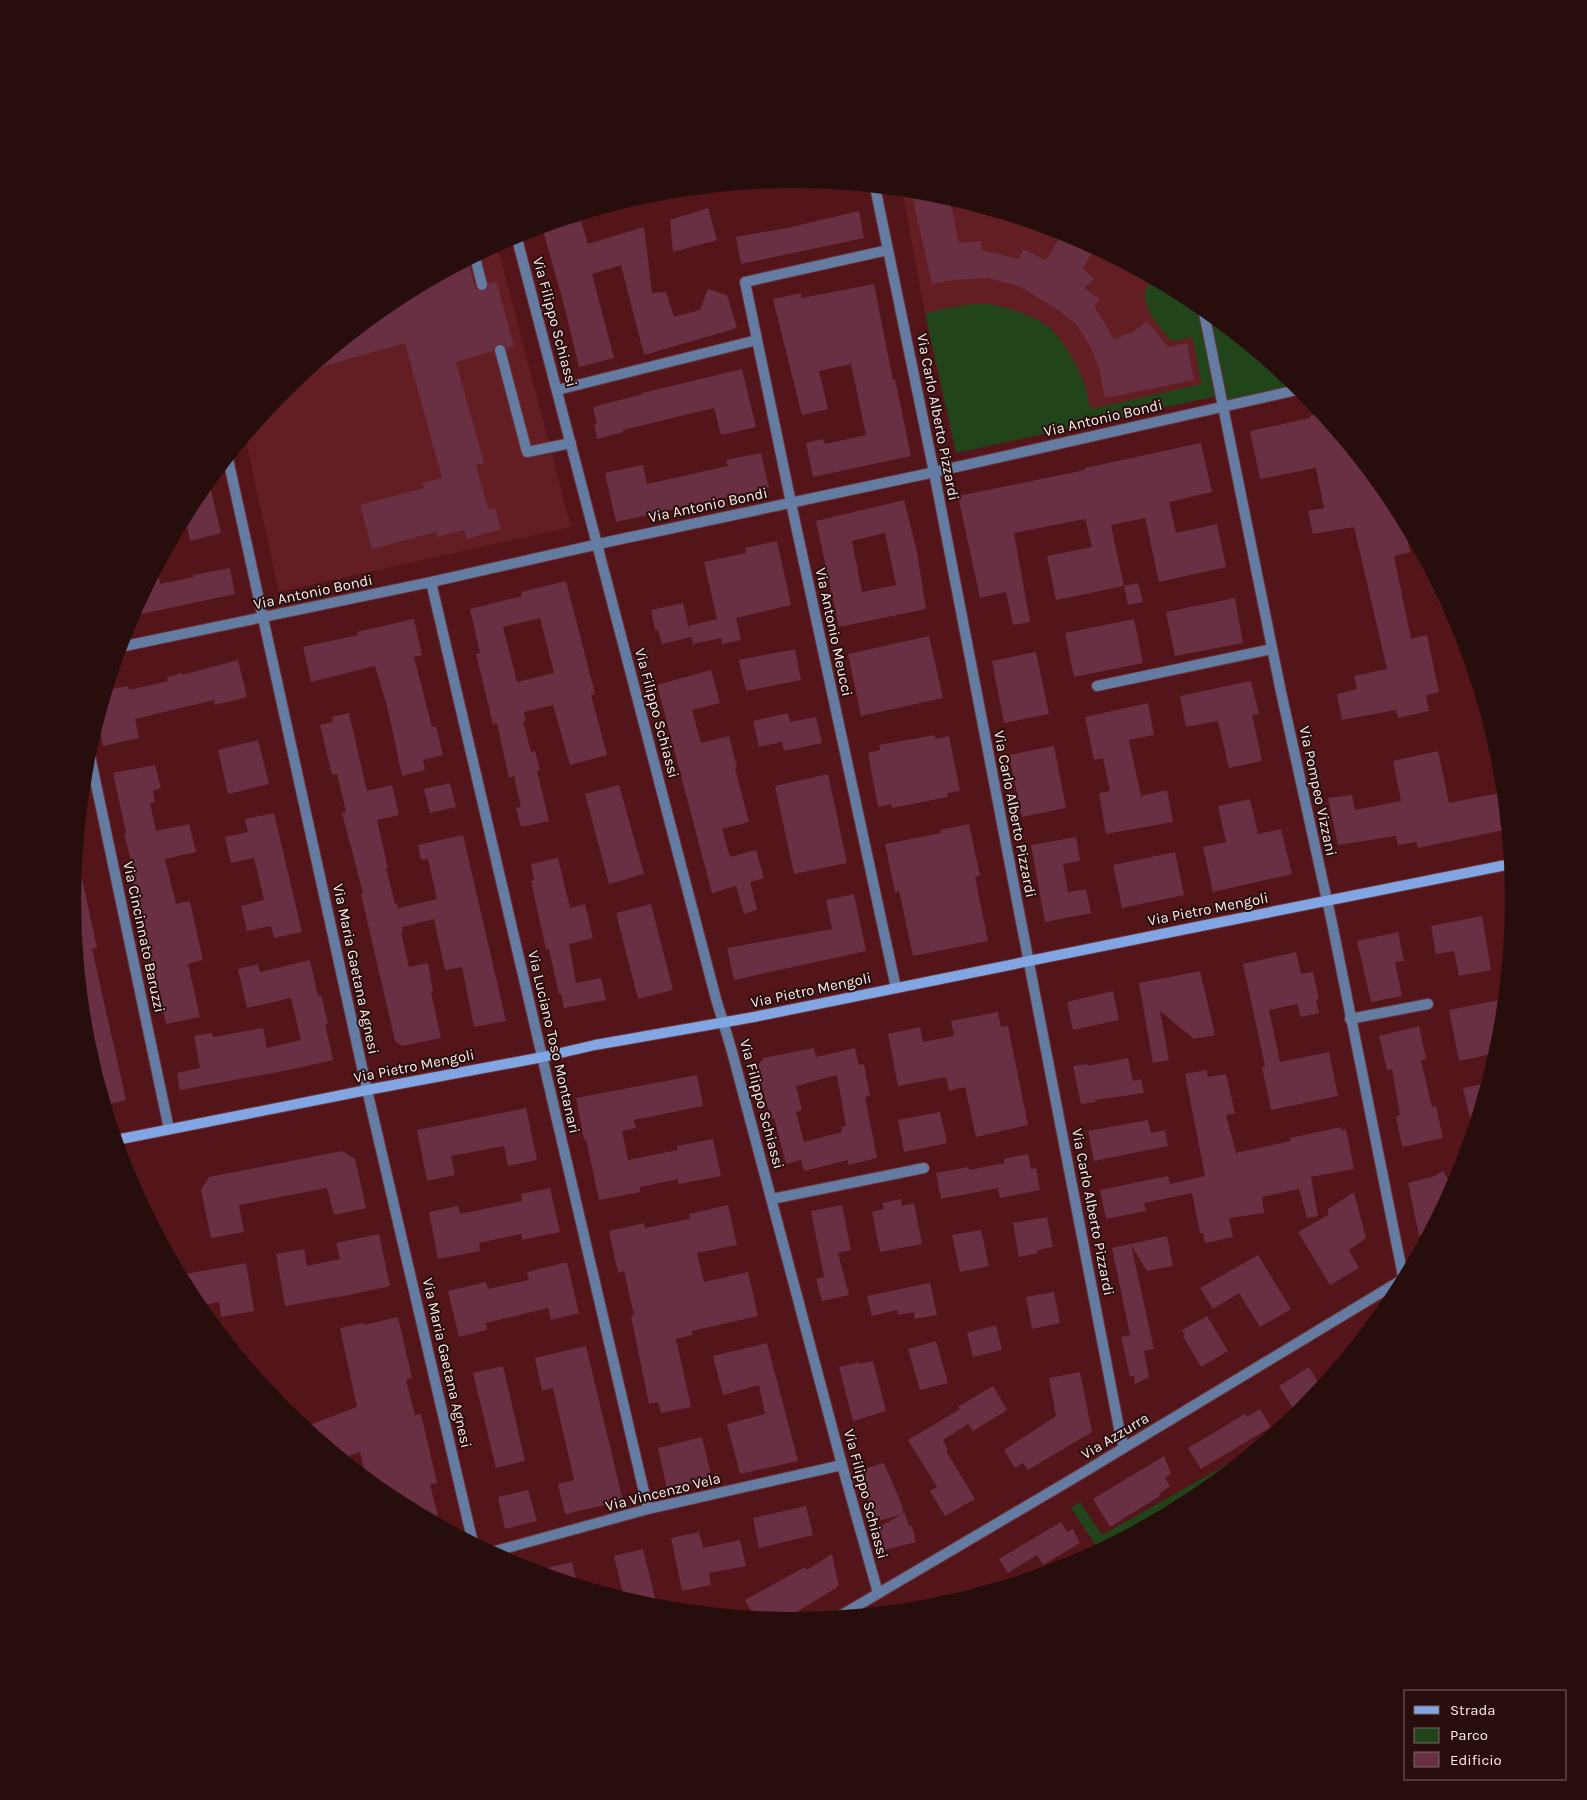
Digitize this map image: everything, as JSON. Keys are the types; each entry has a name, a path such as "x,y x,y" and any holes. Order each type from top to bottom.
{"main road":[{"name":"Via Pietro Mengoli","path":"123,1139 595,1045 724,1023 1505,865"}],"street":[{"name":"Via Carlo Alberto Pizzardi","path":"876,193 934,472 1124,1448"},
{"name":"Via Filippo Schiassi","path":"518,243 716,999 878,1593"},
{"name":"Via Antonio Meucci","path":"888,250 745,282 896,988"},
{"path":"476,262 482,285"},
{"name":"Via Pompeo Vizzani","path":"1205,320 1402,1269"},
{"path":"557,390 757,340"},
{"path":"500,350 526,452 571,443"},
{"name":"Via Antonio Bondi","path":"128,645 431,582 934,472 1292,391"},
{"name":"Via Maria Gaetana Agnesi","path":"229,464 367,1090 473,1536"},
{"name":"Via Luciano Toso Montanari","path":"431,582 648,1509"},
{"path":"1097,686 1272,649"},
{"name":"Via Cincinnato Baruzzi","path":"93,771 169,1129"},
{"path":"1350,1019 1428,1004"},
{"path":"772,1199 924,1168"},
{"name":"Via Azzurra","path":"850,1610 1392,1286"},
{"name":"Via Vincenzo Vela","path":"501,1549 648,1509 842,1465"}],"shaded area":[{"path":"903,197 932,201 978,212 1022,226 1066,242 1109,261 1150,283 1200,316 1217,396 956,453 925,313"},
{"path":"499,252 571,527 279,592 246,444 290,396 360,335 437,283"}],"green space":[{"path":"1151,284 1200,316 1217,396 956,453 925,313 962,305 985,304 1011,309 1030,316 1046,325 1072,356 1086,389 1091,409 1202,384 1192,337 1172,341 1160,328 1146,301 1145,293"},
{"path":"1205,320 1227,335 1292,391 1222,406"},
{"path":"1229,1463 1150,1517 1096,1545 1071,1508 1080,1502 1102,1535"}],"building":[{"path":"913,198 951,206 959,243 981,241 981,250 1019,259 1023,249 1046,260 1059,239 1092,253 1083,268 1094,279 1084,288 1100,299 1094,306 1114,339 1133,332 1147,321 1168,347 1187,343 1194,380 1105,398 1099,369 1091,348 1077,325 1058,310 1019,286 988,278 953,280 932,284"},
{"path":"708,208 717,240 673,252 670,220"},
{"path":"859,211 864,238 741,264 736,237 787,228"},
{"path":"581,221 588,244 644,227 652,293 666,292 674,317 700,310 708,289 727,295 737,328 644,355 621,265 592,274 614,358 579,367 544,234"},
{"path":"469,266 477,290 484,291 489,283 496,281 514,346 507,348 502,344 498,344 493,351 456,362 484,463 476,465 483,492 489,510 495,508 501,529 467,539 464,530 438,537 436,532 372,549 360,505 424,488 422,483 442,478 405,343 322,367 360,335 398,308 437,283"},
{"path":"874,284 893,380 895,379 911,456 813,477 806,443 823,439 825,444 866,435 851,364 819,371 828,409 802,415 773,299 801,293 802,298"},
{"path":"742,369 756,427 721,435 714,408 623,430 623,432 597,439 594,425 597,424 593,407"},
{"path":"1315,415 1359,466 1386,504 1407,540 1410,552 1394,556 1411,639 1427,635 1439,692 1426,695 1429,711 1398,718 1396,710 1342,720 1337,694 1357,689 1354,676 1387,669 1354,527 1313,534 1308,511 1324,508 1316,468 1260,479 1250,431 1310,418 1310,416"},
{"path":"1201,443 1212,492 1169,502 1176,533 1217,524 1226,567 1159,582 1145,518 1111,525 1124,586 1056,600 1047,556 1092,547 1085,519 1014,533 1030,622 1013,625 1006,592 980,598 958,496 1085,470 1085,468"},
{"path":"761,453 769,488 616,522 605,473 643,465 647,484 728,466 726,460"},
{"path":"211,490 221,533 190,541 187,527"},
{"path":"904,500 917,552 926,609 839,627 816,521","holes":["885,533 896,585 862,592 852,541"]},
{"path":"777,541 791,605 736,618 741,640 722,644 721,638 693,644 688,626 717,619 704,562 746,553 745,548"},
{"path":"230,568 235,594 141,614 159,578 160,584 194,577 193,575"},
{"path":"566,581 595,694 591,695 607,755 570,765 553,705 524,712 526,721 523,721 531,752 535,751 540,770 537,771 549,821 521,827 516,808 521,807 514,776 509,778 497,723 493,724 476,654 480,653 470,609 522,596 521,592","holes":["540,618 554,673 517,682 503,627"]},
{"path":"1138,583 1143,602 1128,605 1124,586"},
{"path":"1235,598 1243,643 1175,656 1166,612"},
{"path":"683,603 691,637 662,644 658,630 655,630 651,610"},
{"path":"414,619 422,655 414,657 432,727 436,726 443,755 423,760 425,770 402,776 388,710 375,666 311,682 303,647 358,635 357,632"},
{"path":"1134,619 1143,663 1074,677 1065,633"},
{"path":"929,636 943,698 861,716 848,654"},
{"path":"795,649 801,680 746,691 739,660"},
{"path":"1036,652 1049,714 1004,723 992,661"},
{"path":"238,660 247,697 215,705 214,700 135,719 139,738 103,746 101,735 114,689 128,686 129,690 168,681 167,677 182,673 182,675"},
{"path":"711,670 720,703 692,710 701,743 729,736 749,822 722,829 730,857 756,850 764,878 750,882 757,910 744,914 736,886 712,893 657,685"},
{"path":"1251,681 1259,714 1252,715 1262,761 1229,768 1218,721 1186,727 1180,696"},
{"path":"1148,703 1154,735 1129,740 1141,796 1167,790 1173,822 1106,834 1099,793 1110,791 1103,758 1094,760 1085,717"},
{"path":"349,713 367,791 392,785 399,815 377,820 388,868 386,868 395,904 397,904 398,908 437,899 428,859 421,860 418,845 463,835 506,1021 474,1027 462,967 445,970 434,919 402,927 403,932 401,932 409,967 428,963 433,992 431,992 441,1038 402,1046 395,1041 361,894 363,893 342,813 346,812 337,774 332,775 320,725 333,722 332,717"},
{"path":"788,713 790,722 816,717 822,743 784,751 782,742 759,747 753,721"},
{"path":"935,735 935,739 949,736 960,791 947,793 948,797 892,808 891,804 878,807 868,753 880,750 879,745"},
{"path":"258,740 269,784 228,794 218,750"},
{"path":"1054,746 1066,808 1022,817 1009,755"},
{"path":"1438,751 1449,803 1498,793 1502,830 1418,848 1416,842 1398,845 1396,836 1338,845 1328,798 1352,795 1355,810 1401,801 1393,761"},
{"path":"155,765 161,788 153,791 155,802 150,803 156,831 189,824 196,852 165,859 176,904 190,901 203,960 188,964 200,1017 166,1024 133,881 136,880 124,834 126,833 113,773"},
{"path":"828,774 847,863 794,874 775,786"},
{"path":"450,783 456,807 430,813 424,789"},
{"path":"619,785 644,874 609,884 585,794"},
{"path":"1250,799 1258,834 1281,829 1292,874 1213,892 1203,847 1226,842 1218,806"},
{"path":"274,813 302,932 274,938 271,926 247,931 241,906 264,900 254,858 231,863 225,837 248,832 245,819"},
{"path":"969,824 980,876 975,877 988,941 913,956 899,891 895,892 885,844 941,833 940,830"},
{"path":"1076,837 1080,861 1063,864 1068,892 1086,889 1091,913 1045,922 1031,845"},
{"path":"1175,852 1184,895 1122,908 1113,865"},
{"path":"558,858 570,908 585,904 593,938 569,944 576,983 601,978 606,1000 564,1008 549,949 546,949 531,881 534,880 531,864"},
{"path":"82,878 97,948 92,949 126,1100 112,1104 95,1039 87,993 83,947"},
{"path":"854,894 866,951 734,980 727,948 832,929 826,900"},
{"path":"651,904 673,990 638,999 616,913"},
{"path":"1482,916 1491,970 1459,976 1454,951 1436,954 1431,926"},
{"path":"1398,932 1404,961 1395,962 1402,996 1371,1002 1357,941"},
{"path":"1296,952 1301,974 1313,972 1319,999 1316,1000 1319,1013 1301,1017 1297,1004 1269,1010 1280,1062 1329,1052 1338,1096 1271,1110 1262,1067 1265,1066 1243,964"},
{"path":"310,960 318,996 321,995 328,1024 325,1024 333,1060 180,1090 177,1073 200,1068 194,1036 212,1033 213,1037 263,1028 267,1048 301,1040 291,998 247,1008 238,969 258,964 260,972"},
{"path":"1200,971 1215,1035 1194,1039 1160,1011 1169,1060 1153,1063 1139,983"},
{"path":"1113,991 1119,1020 1073,1030 1067,1002"},
{"path":"1499,1000 1488,1055 1459,1061 1449,1010"},
{"path":"998,1012 1001,1027 1008,1026 1028,1125 976,1137 965,1087 949,1091 946,1077 898,1086 888,1034 920,1027 923,1042 954,1036 951,1021"},
{"path":"1419,1026 1426,1059 1421,1060 1432,1107 1436,1106 1443,1138 1402,1147 1396,1116 1400,1115 1392,1069 1387,1070 1379,1036"},
{"path":"814,1048 816,1057 855,1048 859,1065 864,1064 870,1096 865,1097 877,1158 848,1165 848,1160 804,1171 801,1160 786,1164 774,1118 771,1119 757,1068 763,1058","holes":["837,1075 846,1126 841,1127 842,1132 804,1142 796,1112 802,1110 796,1086"]},
{"path":"1128,1058 1133,1081 1141,1079 1144,1093 1095,1100 1096,1102 1081,1104 1073,1066 1087,1064 1088,1066"},
{"path":"1206,1070 1208,1077 1226,1074 1235,1113 1226,1115 1236,1153 1290,1141 1290,1138 1341,1127 1341,1130 1346,1129 1354,1169 1311,1177 1318,1216 1307,1218 1299,1189 1262,1197 1264,1213 1229,1218 1233,1237 1205,1243 1203,1233 1200,1233 1192,1193 1144,1203 1146,1211 1106,1219 1100,1190 1168,1176 1170,1184 1205,1176 1185,1074"},
{"path":"697,1075 703,1106 634,1120 636,1128 622,1131 628,1160 678,1150 677,1146 713,1139 721,1176 679,1184 678,1179 640,1187 640,1192 599,1200 576,1098"},
{"path":"1481,1084 1471,1120 1463,1088"},
{"path":"526,1108 537,1160 508,1166 504,1146 451,1156 455,1175 427,1181 417,1130"},
{"path":"940,1112 947,1143 904,1152 898,1120"},
{"path":"1148,1120 1151,1133 1165,1130 1168,1146 1094,1161 1088,1131"},
{"path":"342,1151 355,1159 366,1208 334,1215 327,1188 239,1205 244,1232 211,1238 201,1190 209,1177"},
{"path":"1028,1154 1031,1169 1036,1168 1040,1190 1000,1198 998,1188 941,1199 936,1173 968,1167 969,1170 1004,1163 1004,1159"},
{"path":"1443,1171 1448,1180 1432,1215 1419,1236 1408,1183 1434,1176"},
{"path":"550,1188 560,1232 522,1240 521,1234 479,1243 480,1251 438,1259 429,1212 458,1206 460,1214 522,1201 521,1194"},
{"path":"1354,1192 1366,1238 1349,1250 1359,1268 1330,1285 1298,1232 1328,1215 1328,1209"},
{"path":"901,1199 902,1206 914,1203 922,1244 880,1252 872,1212 884,1209 882,1203"},
{"path":"728,1205 737,1245 697,1253 704,1282 748,1272 758,1316 692,1331 692,1335 676,1339 691,1407 661,1413 658,1402 649,1404 631,1316 634,1315 624,1271 618,1273 609,1231 644,1223 645,1228 690,1219 689,1214"},
{"path":"842,1205 851,1250 838,1253 849,1295 822,1301 816,1279 824,1277 811,1211"},
{"path":"1047,1217 1053,1247 1037,1250 1038,1253 1019,1257 1013,1223"},
{"path":"981,1230 989,1266 960,1272 952,1235"},
{"path":"379,1234 390,1286 285,1306 276,1254 304,1249 307,1266 340,1259 336,1243"},
{"path":"1167,1236 1173,1266 1147,1271 1131,1245 1154,1349 1144,1351 1149,1377 1135,1384 1134,1376 1130,1377 1121,1337 1130,1335 1112,1248"},
{"path":"1258,1255 1291,1309 1260,1327 1239,1293 1213,1309 1200,1288"},
{"path":"567,1262 579,1313 551,1320 548,1308 486,1323 487,1330 459,1337 448,1291 486,1282 488,1289 529,1280 527,1272"},
{"path":"246,1263 254,1311 221,1317 219,1302 207,1304 188,1274"},
{"path":"930,1283 937,1315 915,1319 914,1312 898,1315 897,1310 872,1316 867,1296"},
{"path":"1054,1292 1060,1323 1032,1329 1026,1297"},
{"path":"1207,1316 1228,1351 1201,1367 1183,1336 1185,1335 1182,1330"},
{"path":"398,1317 412,1378 406,1380 415,1415 421,1414 437,1483 430,1484 438,1518 364,1468 360,1452 349,1456 312,1424 357,1407 340,1328 363,1323 364,1325"},
{"path":"996,1325 1002,1350 973,1357 967,1333"},
{"path":"936,1341 948,1383 920,1390 908,1349"},
{"path":"767,1343 798,1461 740,1474 727,1424 765,1414 759,1385 723,1395 713,1356"},
{"path":"586,1346 623,1501 565,1514 558,1484 574,1480 553,1388 542,1391 535,1358"},
{"path":"873,1361 886,1411 853,1421 839,1367"},
{"path":"503,1366 525,1461 496,1468 473,1373"},
{"path":"1309,1367 1318,1382 1293,1408 1279,1386"},
{"path":"1080,1372 1092,1432 1028,1470 1023,1463 1015,1468 1004,1450 1056,1416 1049,1378"},
{"path":"993,1386 1007,1410 973,1431 968,1424 943,1440 948,1450 946,1451 975,1499 945,1516 930,1491 937,1487 908,1440 960,1409 958,1407"},
{"path":"1260,1409 1271,1427 1201,1469 1188,1448 1245,1414 1247,1417"},
{"path":"702,1437 712,1479 667,1489 658,1448"},
{"path":"1164,1456 1171,1474 1165,1478 1170,1486 1159,1494 1160,1496 1110,1527 1093,1499"},
{"path":"884,1463 903,1508 903,1514 905,1513 909,1526 912,1526 916,1542 885,1550 879,1527 901,1515 874,1522 860,1470"},
{"path":"528,1490 537,1521 505,1529 498,1497"},
{"path":"806,1506 813,1535 759,1548 753,1518"},
{"path":"1061,1522 1067,1532 1073,1529 1080,1543 1043,1565 1037,1555 1008,1573 999,1559"},
{"path":"699,1532 703,1548 740,1540 746,1566 709,1573 711,1585 682,1591 671,1538"},
{"path":"643,1549 655,1599 622,1591 614,1556"},
{"path":"832,1554 839,1586 797,1612 751,1611 745,1600 805,1567 807,1570"},
{"path":"572,1562 575,1577 565,1574 548,1568"}]}
